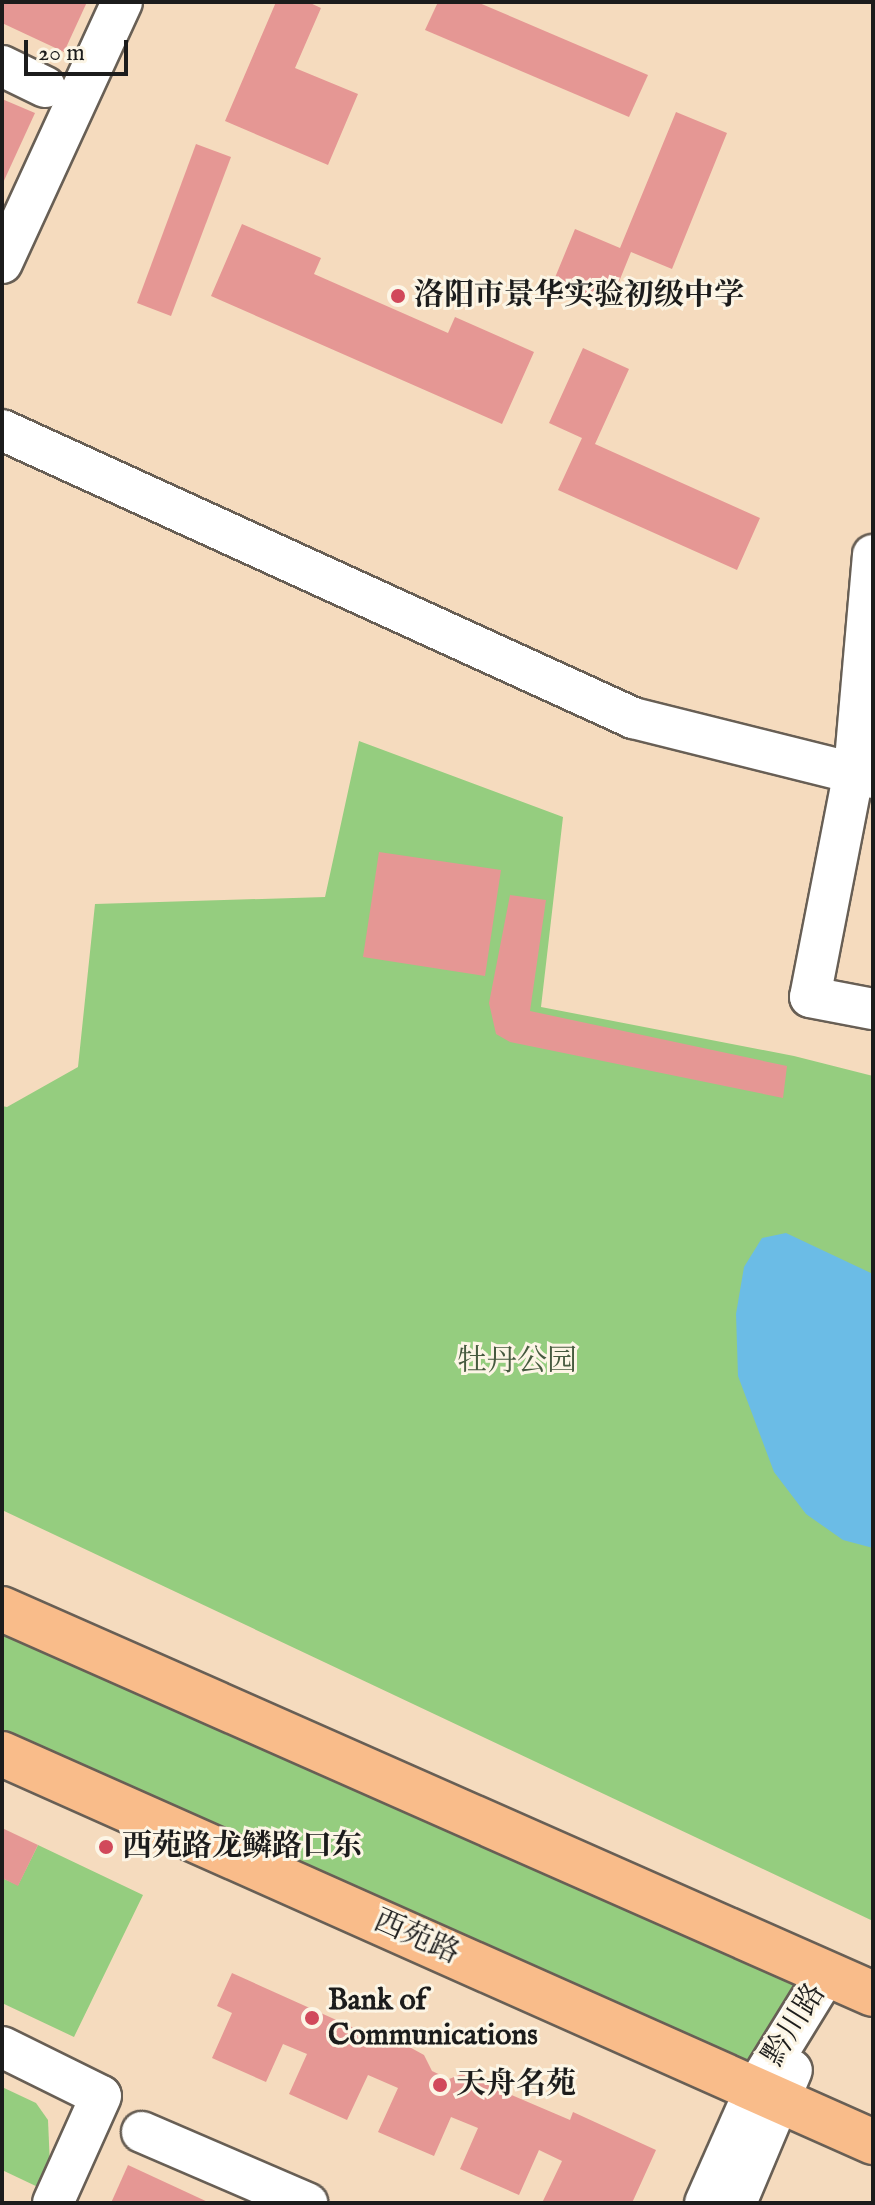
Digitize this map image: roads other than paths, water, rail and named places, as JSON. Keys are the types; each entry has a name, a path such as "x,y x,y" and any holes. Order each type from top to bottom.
{"main road":[{"path":"2,1609 873,1994"},
{"name":"西苑路","path":"2,1754 873,2142"}],"street":[{"path":"2,263 122,2"},
{"path":"2,66 45,87"},
{"path":"2,430 633,718 864,774"},
{"path":"873,555 864,774 810,997 873,1009"},
{"name":"黔川路","path":"705,2203 768,2095 826,1974"},
{"path":"2,2047 101,2096 53,2203"},
{"name":"黔川路","path":"736,2203 768,2095"},
{"path":"142,2132 307,2203"}],"water":[{"path":"786,1233 873,1274 873,1548 843,1540 806,1514 774,1472 738,1376 736,1314 744,1267 762,1238"}],"place":[{"name":"洛阳市景华实验初级中学","path":"398,296"},
{"name":"西苑路龙鳞路口东","path":"106,1847"},
{"name":"Bank of Communications","path":"312,2018"},
{"name":"天舟名苑","path":"440,2085"}],"park label":[{"name":"牡丹公园","path":"517,1362"}]}
